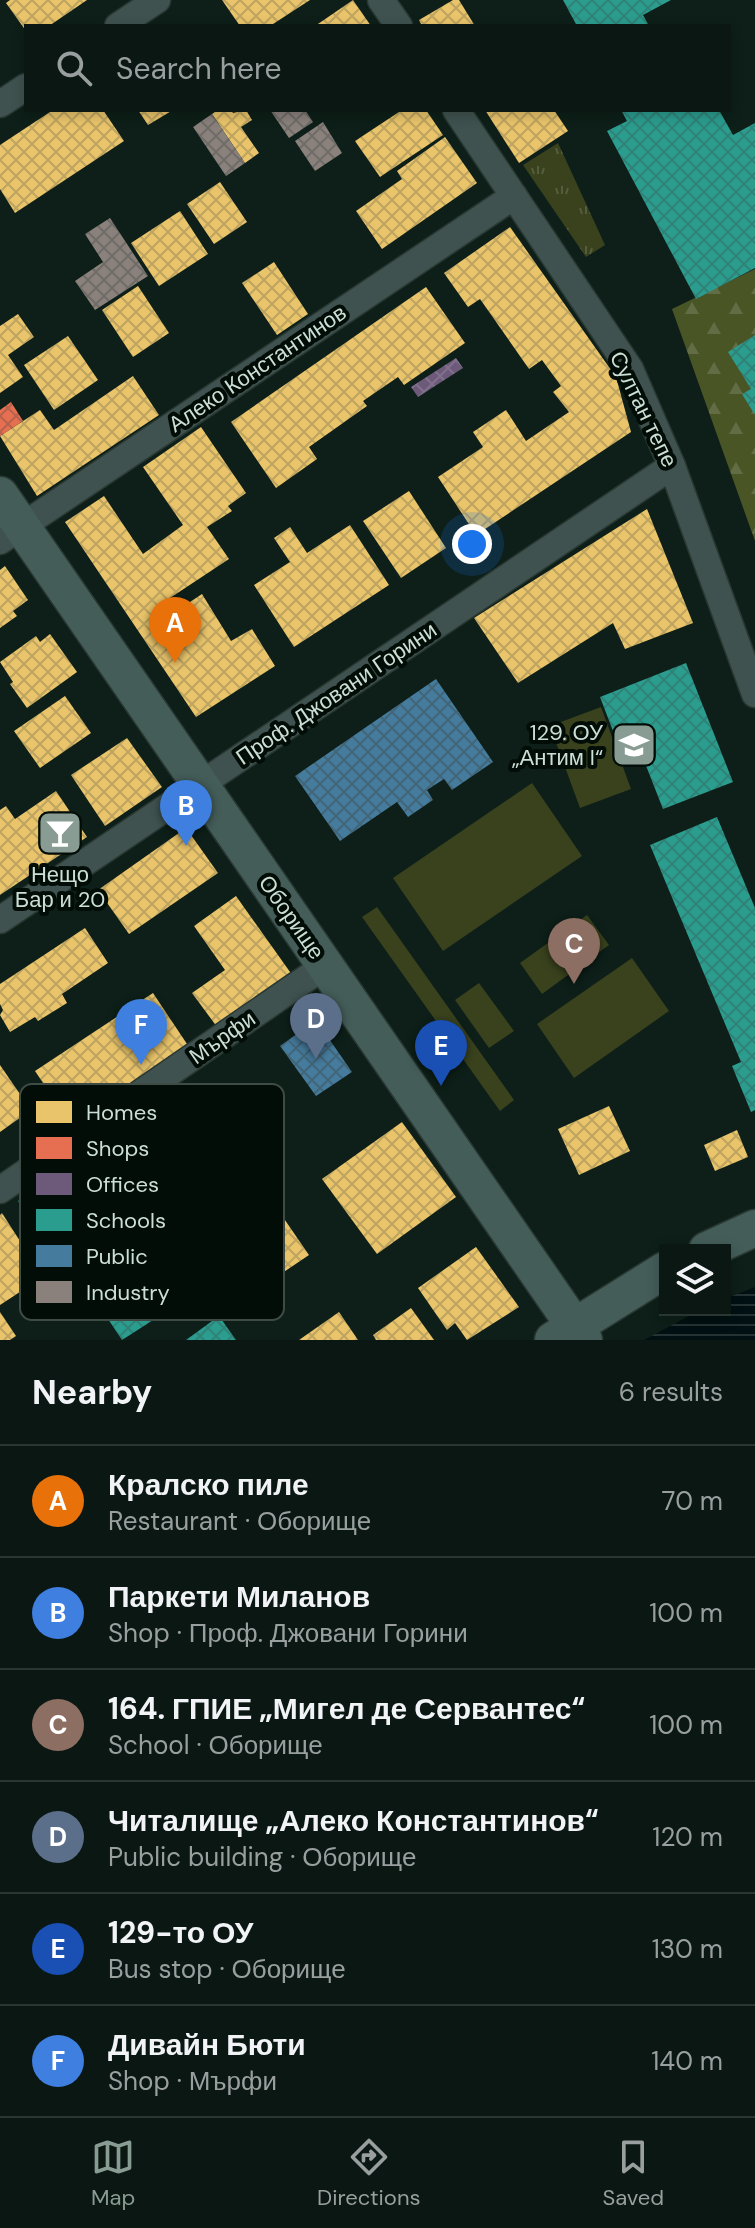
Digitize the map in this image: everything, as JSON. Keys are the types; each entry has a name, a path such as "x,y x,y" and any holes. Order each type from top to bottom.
{"street":[{"path":"121,24 157,0"},
{"path":"381,0 398,24"},
{"path":"0,104 24,88"},
{"name":"Султан тепе","path":"457,112 630,369 672,466 755,694"},
{"name":"Алеко Константинов","path":"11,533 514,196"},
{"name":"Проф. Джовани Горини","path":"0,920 672,466"},
{"name":"Оборище","path":"0,495 11,533 200,784 326,965 571,1335"},
{"name":"Мърфи","path":"154,1084 326,965"},
{"name":"Мърфи","path":"0,1190 20,1176"},
{"path":"720,1244 755,1228"},
{"path":"571,1335 659,1274"}],"green space":[{"path":"558,143 605,245 586,257 523,165"},
{"path":"755,269 755,541 672,309"},
{"path":"601,707 631,789 580,808 550,726"},
{"path":"532,783 582,856 443,951 393,878"},
{"path":"377,907 514,1100 500,1111 362,917"},
{"path":"587,915 609,945 542,994 520,963"},
{"path":"632,958 669,1011 574,1078 537,1024"},
{"path":"479,983 514,1031 489,1048 455,1000"}],"shaded area":[{"path":"755,1287 755,1340 644,1340 689,1316 731,1316 731,1297"}],"building: Homes":[{"path":"10,0 87,0 52,24 24,24 24,28 6,3"},
{"path":"222,0 310,0 273,24 239,24"},
{"path":"353,0 370,24 318,24"},
{"path":"453,0 459,0 474,24 421,24 419,20"},
{"path":"50,112 104,112 124,141 15,213 0,189 0,145"},
{"path":"139,112 170,112 148,125"},
{"path":"247,112 252,120 241,127 259,153 245,163 212,114"},
{"path":"399,112 427,112 443,135 380,177 355,141"},
{"path":"486,112 555,112 568,131 519,163"},
{"path":"445,137 477,183 382,249 356,211 402,179 397,171"},
{"path":"220,182 247,222 214,244 187,204"},
{"path":"180,211 208,254 159,286 131,243"},
{"path":"510,227 616,377 631,432 476,535 438,477 483,447 473,432 506,410 526,441 569,412 553,392 561,386 542,360 529,369 480,299 468,307 444,273"},
{"path":"274,262 308,314 277,335 242,283"},
{"path":"138,286 169,333 133,357 102,310"},
{"path":"426,287 465,343 404,385 398,377 363,401 367,406 309,447 317,459 276,488 231,422"},
{"path":"18,314 34,337 8,355 23,377 0,393 0,326"},
{"path":"68,336 98,380 54,410 24,365"},
{"path":"133,376 159,415 37,496 0,436 40,410 54,430"},
{"path":"201,427 246,493 228,506 232,511 207,527 229,559 170,598 178,610 202,594 231,641 252,629 275,666 196,717 65,522 104,496 143,554 183,525 143,467"},
{"path":"409,491 446,548 401,578 363,521"},
{"path":"647,509 693,623 625,649 613,623 518,683 474,618"},
{"path":"350,525 389,585 294,647 254,585 290,562 274,538 290,527 307,553"},
{"path":"5,566 28,600 13,611 17,616 0,628 0,570"},
{"path":"50,634 77,672 27,708 10,684 13,682 0,662 36,636 40,642"},
{"path":"65,696 91,733 40,768 14,731"},
{"path":"127,738 162,787 105,826 71,775"},
{"path":"56,791 87,837 0,895 0,810 6,806 15,819"},
{"path":"186,828 218,873 129,934 98,890"},
{"path":"236,896 295,979 220,1031 192,993 225,970 194,926"},
{"path":"85,928 108,963 62,994 67,1003 38,1021 35,1017 10,1032 0,1015 3,1010 0,984"},
{"path":"153,993 189,1047 134,1084 44,1084 35,1071"},
{"path":"0,1065 20,1094 20,1118 0,1132"},
{"path":"609,1106 630,1151 579,1175 558,1129"},
{"path":"402,1122 456,1197 377,1254 322,1179"},
{"path":"737,1130 748,1157 715,1171 704,1145"},
{"path":"2,1213 20,1241 20,1292 0,1305"},
{"path":"284,1219 309,1255 284,1272"},
{"path":"476,1247 519,1307 467,1340 455,1323 447,1330 418,1288"},
{"path":"411,1308 434,1340 376,1340 373,1335"},
{"path":"0,1312 16,1336 10,1340 0,1340"},
{"path":"339,1312 358,1340 299,1340"}],"building: Shops":[{"path":"11,402 23,421 0,436 0,410"}],"building: Offices":[{"path":"456,358 463,368 418,397 411,387"}],"building: Schools":[{"path":"563,0 671,0 643,15 648,24 576,24"},
{"path":"622,112 720,112 733,135 755,123 755,268 696,299 607,131 627,121"},
{"path":"755,335 755,415 742,394 751,389 728,352"},
{"path":"686,663 733,782 663,809 643,758 626,765 600,697"},
{"path":"717,817 755,908 755,1110 751,1112 732,1066 741,1062 650,845"},
{"path":"109,1320 153,1320 122,1340"},
{"path":"214,1320 222,1320 236,1340 186,1340"}],"building: Public":[{"path":"436,679 493,762 452,790 444,779 427,790 433,800 408,817 397,802 340,841 295,776"},
{"path":"316,1020 352,1072 316,1096 280,1046"}],"building: Industry":[{"path":"271,112 306,112 313,122 289,138"},
{"path":"212,114 245,163 226,176 193,127"},
{"path":"323,122 342,153 315,171 295,141"},
{"path":"110,218 148,276 95,310 75,281 103,262 85,234"}],"place":[{"name":"Кралско пиле","path":"175,663"},
{"name":"129. ОУ „Антим I“","path":"634,745"},
{"name":"Нещо Бар и 20","path":"60,833"},
{"name":"Паркети Миланов","path":"186,846"},
{"name":"164. ГПИЕ „Мигел де Сервантес“","path":"574,984"},
{"name":"Читалище „Алеко Константинов“","path":"316,1059"},
{"name":"Дивайн Бюти","path":"141,1065"},
{"name":"129-то ОУ","path":"441,1086"}]}
